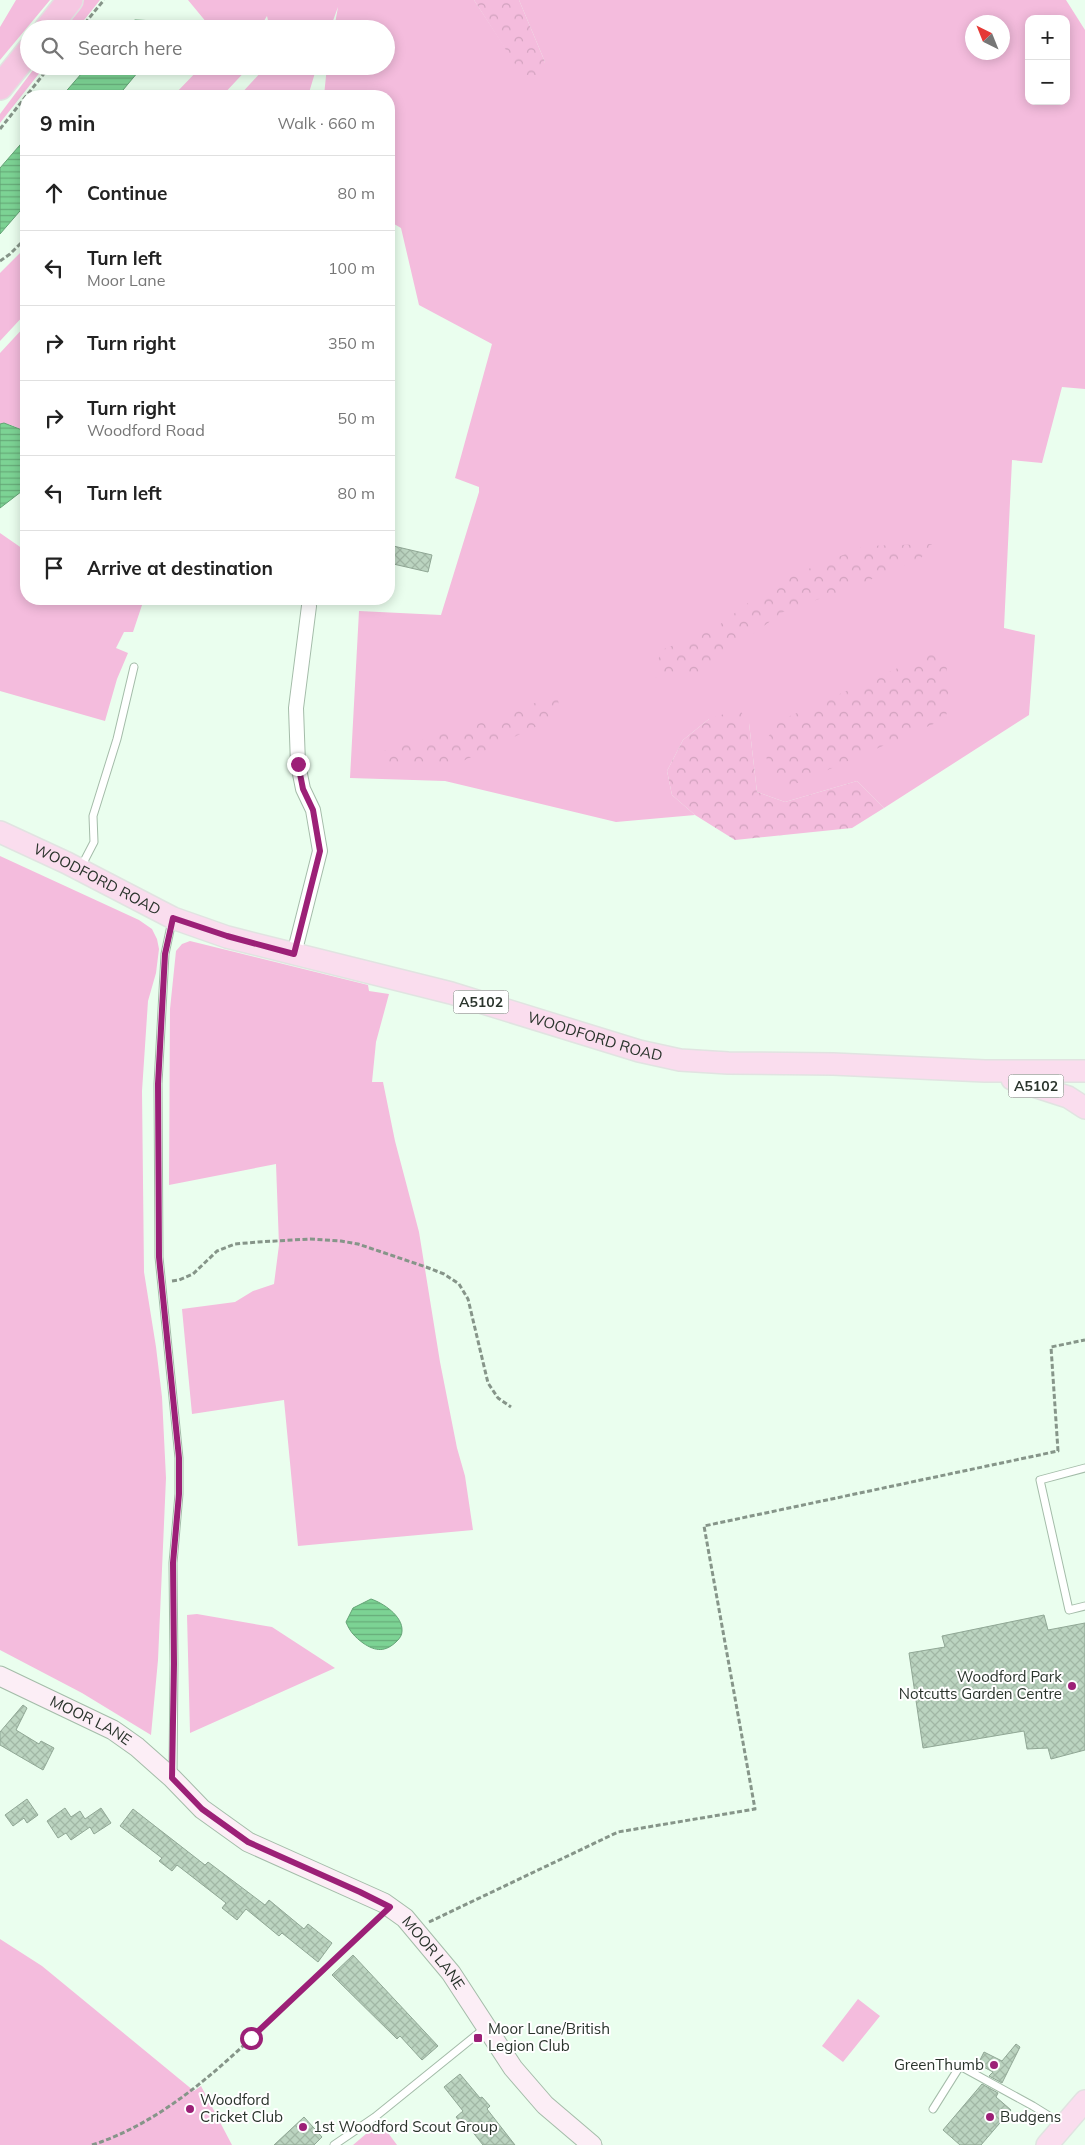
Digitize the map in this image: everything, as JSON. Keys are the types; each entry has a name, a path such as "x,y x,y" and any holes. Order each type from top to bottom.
{"highway":[{"path":"54,20 70,0"},
{"path":"0,87 20,62"}],"main road":[{"name":"WOODFORD ROAD","path":"0,832 80,870 173,918 227,936 451,993 639,1052 680,1060 728,1063 833,1064 985,1072 1085,1071"},
{"name":"WOODFORD ROAD","path":"985,1072 1068,1097 1085,1107"},
{"path":"1085,1081 1082,1092 1085,1107"},
{"path":"1047,2145 1085,2100"}],"street":[{"path":"294,954 320,851 313,810 303,789 298,764 296,708 309,606"},
{"name":"MOOR LANE","path":"0,1676 113,1730 137,1747 172,1778 202,1809 248,1842 360,1892 390,1907 405,1918 451,1973 513,2068 545,2105 592,2145"}],"lane":[{"path":"80,870 94,842 93,816 117,739 134,667"},
{"path":"172,1778 173,1563 179,1494 179,1458 159,1257 159,1075 165,954 173,918"},
{"path":"1085,1468 1040,1480 1069,1610 1085,1606"},
{"path":"334,2145 375,2116 486,2028"},
{"path":"933,2109 960,2066 1065,2126"}],"path":[{"path":"87,20 104,0"},
{"path":"31,90 43,75"},
{"path":"0,128 20,103"},
{"path":"0,261 20,244"},
{"path":"161,1282 179,1280 193,1274 217,1252 235,1244 258,1242 341,1241 358,1244 426,1267 444,1274 458,1284 468,1299 488,1383 498,1398 511,1407"},
{"path":"415,1929 618,1832 755,1809 704,1526 1058,1451 1051,1347 1085,1340"},
{"path":"92,2145 110,2139 150,2117 205,2082 390,1907"}],"green space":[{"path":"16,0 50,0 33,20 20,20 20,36 0,60 0,27"},
{"path":"81,0 100,0 84,20 64,20"},
{"path":"188,0 474,0 523,75 545,62 519,0 1066,0 1085,30 1085,389 1062,387 1042,463 1012,460 1004,628 1035,635 1029,715 884,808 857,781 785,802 757,792 749,723 709,719 683,740 667,771 672,795 695,815 616,822 445,781 350,778 359,611 441,615 479,492 479,487 455,478 492,344 419,305 401,228 395,224 395,90 325,90 326,75 395,75 395,20 336,20 338,7 333,20 268,20 267,16 265,20 205,20"},
{"path":"474,0 519,0 545,62 536,75 522,75"},
{"path":"29,75 38,75 26,90 20,90 20,98 0,123 0,114"},
{"path":"193,75 242,75 228,90 179,90"},
{"path":"258,75 314,75 310,90 245,90"},
{"path":"20,253 20,319 0,341 0,273"},
{"path":"20,331 20,429 15,426 0,424 0,353"},
{"path":"0,533 20,547 20,605 142,605 133,632 124,632 116,648 128,653 117,679 105,721 0,691"},
{"path":"932,544 921,558 858,585 783,612 696,675 647,678 664,649 714,629 774,583 865,546"},
{"path":"936,651 946,656 949,705 945,719 786,788 769,772 764,743 779,721"},
{"path":"541,700 558,700 561,715 450,767 399,767 384,764 380,752 512,714"},
{"path":"739,709 749,723 757,792 785,802 857,781 884,808 852,828 735,840 695,815 672,795 667,771 683,740 709,719"},
{"path":"0,856 139,920 152,929 159,949 156,973 148,1001 142,1091 144,1272 162,1397 166,1478 158,1660 151,1735 82,1693 0,1650"},
{"path":"190,941 368,985 369,991 389,994 376,1042 372,1082 383,1082 395,1141 419,1232 440,1362 457,1448 465,1476 473,1530 298,1546 284,1400 192,1414 182,1309 235,1302 253,1291 274,1284 279,1245 276,1164 169,1185 170,1009 176,951 182,944"},
{"path":"197,1614 272,1627 335,1668 190,1733 187,1615"},
{"path":"0,1939 42,1966 194,2091 201,2086 232,2145 0,2145"},
{"path":"858,1999 880,2016 843,2062 822,2046"},
{"path":"380,2122 397,2145 353,2145"}],"shaded area":[{"path":"80,75 136,75 123,90 67,90"},
{"path":"20,145 20,211 0,234 0,168"},
{"path":"4,423 20,429 20,493 0,508 0,424"},
{"path":"371,1599 396,1615 401,1625 402,1632 400,1638 393,1645 381,1650 372,1648 358,1639 349,1629 346,1622 353,1608"}],"building":[{"path":"395,546 432,555 428,572 395,564"},
{"path":"1044,1615 1048,1630 1085,1623 1085,1750 1051,1759 1048,1748 1027,1749 1024,1731 923,1748 909,1653 945,1647 942,1636"},
{"path":"23,1705 27,1708 16,1730 39,1744 41,1741 54,1748 43,1770 0,1745 0,1732"},
{"path":"27,1799 38,1815 27,1823 24,1818 13,1826 5,1815"},
{"path":"65,1808 71,1817 80,1811 85,1819 101,1808 111,1823 94,1834 90,1827 71,1840 66,1833 58,1838 47,1821"},
{"path":"133,1809 205,1865 208,1862 265,1905 269,1900 304,1929 308,1924 332,1943 318,1962 282,1933 279,1936 246,1909 237,1920 222,1908 226,1903 177,1865 172,1871 159,1861 162,1858 120,1826"},
{"path":"353,1955 438,2046 422,2060 400,2036 397,2039 332,1975"},
{"name":"GreenThumb","path":"1016,2044 1020,2047 1002,2083 989,2076 993,2072 978,2064 984,2052 1002,2061"},
{"path":"460,2074 480,2098 482,2097 490,2106 487,2109 515,2145 483,2145 467,2125 464,2127 456,2117 463,2111 444,2087"},
{"path":"982,2084 998,2093 996,2097 1011,2110 981,2145 960,2145 943,2130"},
{"name":"1st Woodford Scout Group","path":"304,2117 322,2137 314,2145 274,2145"}],"place":[{"name":"Woodford Park Notcutts Garden Centre","path":"1072,1686"},
{"name":"Moor Lane/British Legion Club","path":"478,2038"},
{"name":"GreenThumb","path":"994,2065"},
{"name":"Woodford Cricket Club","path":"190,2109"},
{"name":"Budgens","path":"990,2117"},
{"name":"1st Woodford Scout Group","path":"303,2127"}],"route":[{"path":"251,2038 390,1907 248,1842 202,1809 172,1778 173,1563 179,1494 179,1458 159,1257 158,1084 165,954 173,918 227,936 294,954 320,851 313,810 303,789 298,764"}]}
